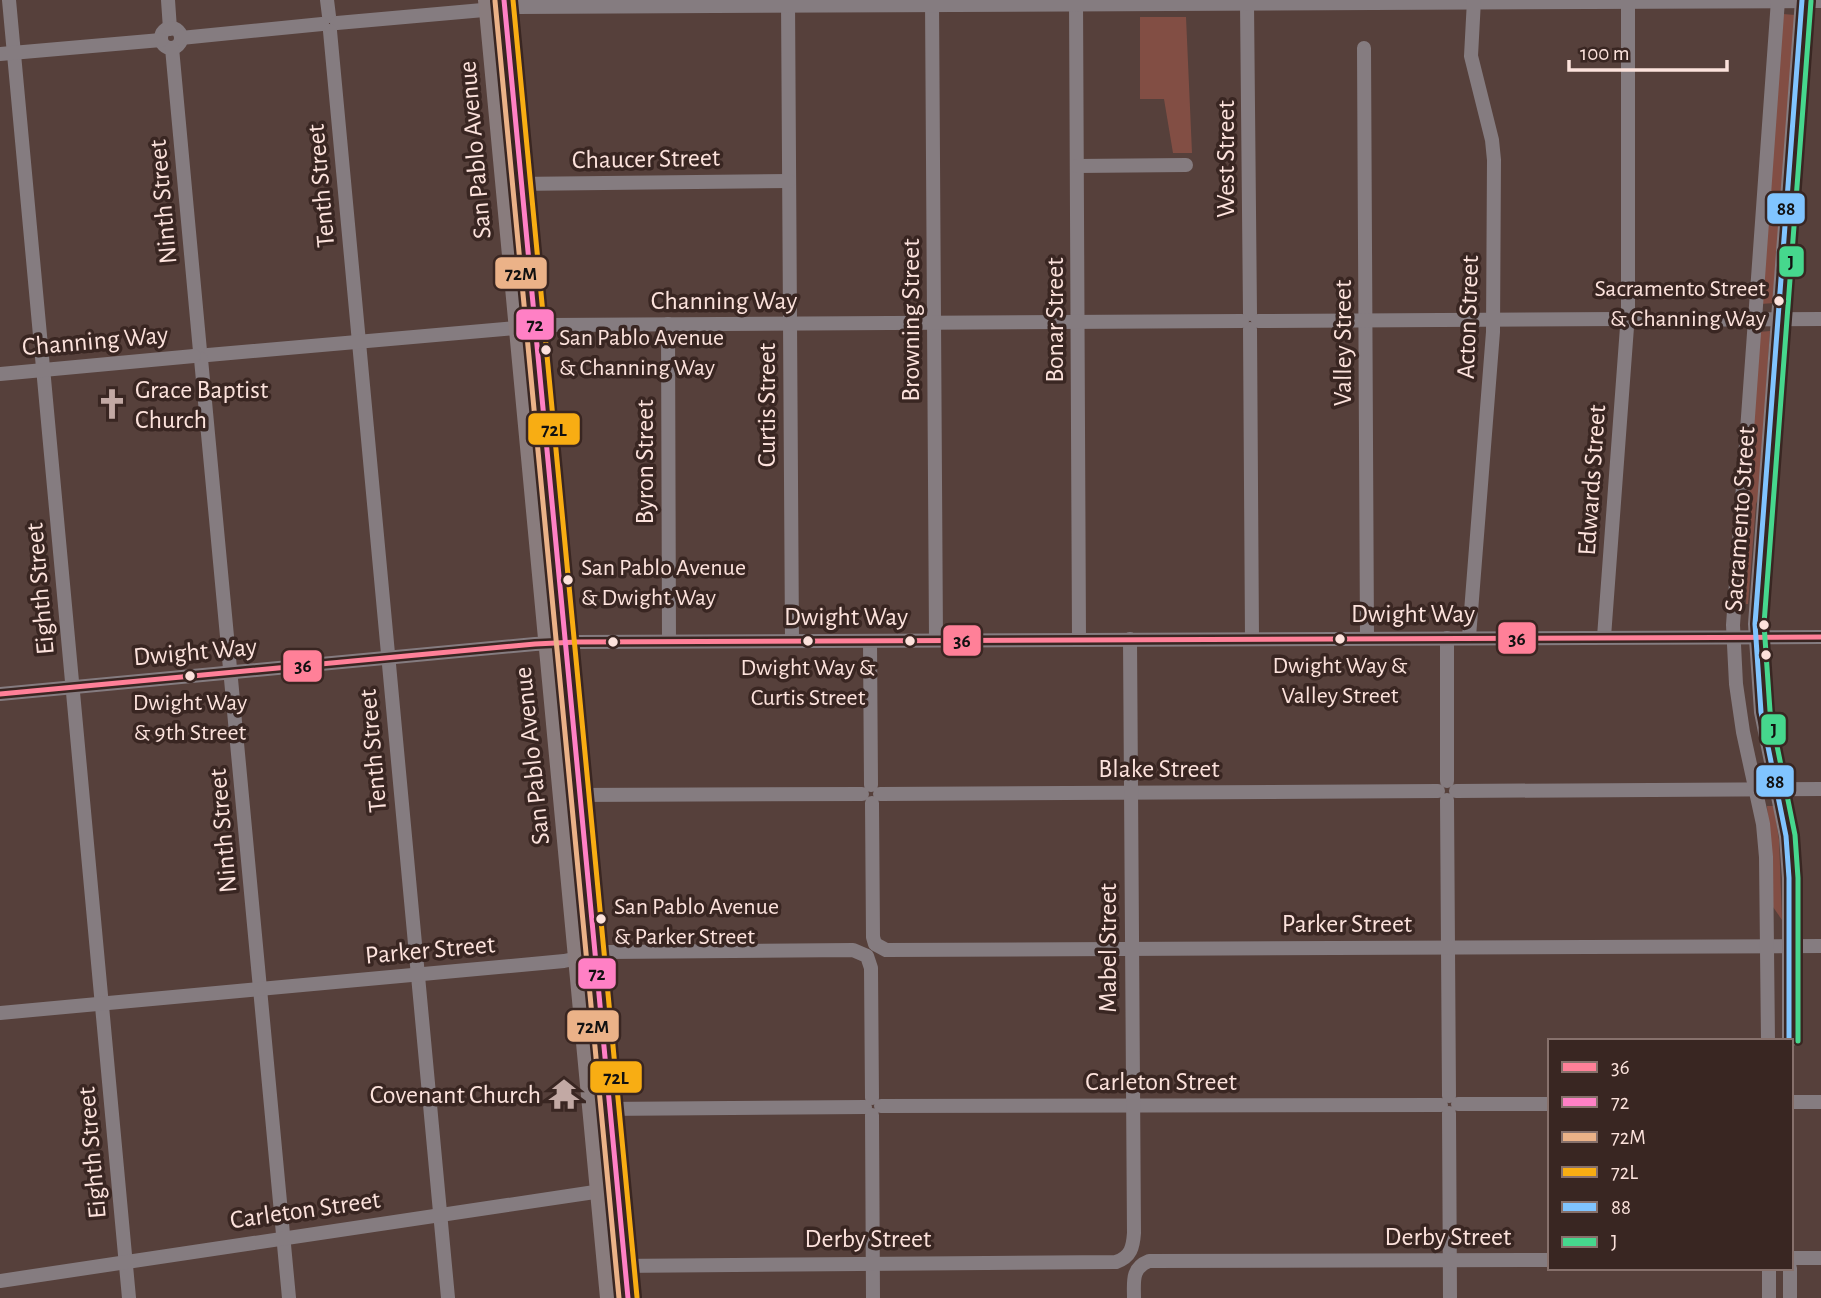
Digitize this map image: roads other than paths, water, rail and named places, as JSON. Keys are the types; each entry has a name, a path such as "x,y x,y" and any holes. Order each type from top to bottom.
{"main road":[{"name":"San Pablo Avenue","path":"496,4 608,1190 628,1298"},
{"name":"San Pablo Avenue","path":"608,1190 606,1266 609,1298"}],"street":[{"name":"Eighth Street","path":"9,0 7,54 43,370 129,1298"},
{"name":"Ninth Street","path":"168,0 289,1298"},
{"name":"Tenth Street","path":"327,0 447,1298"},
{"name":"Sacramento Street","path":"1768,1039 1766,857 1763,824 1739,708 1733,637 1778,0"},
{"name":"Sacramento Street","path":"1789,1039 1786,836 1761,712 1755,637 1802,0"},
{"name":"Acton Street","path":"1469,638 1493,321 1494,160 1492,140 1471,56 1474,1"},
{"name":"Edwards Street","path":"1604,637 1627,319 1628,1"},
{"path":"7,54 330,24 496,4 1821,1"},
{"name":"Browning Street","path":"932,2 936,640"},
{"name":"Bonar Street","path":"1076,2 1079,639"},
{"name":"Curtis Street","path":"788,3 792,641"},
{"name":"West Street","path":"1247,3 1252,639"},
{"name":"Valley Street","path":"1364,48 1367,638"},
{"path":"1077,166 1186,165"},
{"name":"Chaucer Street","path":"513,184 789,181"},
{"name":"Channing Way","path":"0,374 526,326 1821,319"},
{"name":"Byron Street","path":"668,324 669,642"},
{"name":"Dwight Way","path":"0,694 556,643 1821,637"},
{"path":"1447,638 1450,1298"},
{"name":"Mabel Street","path":"1130,639 1134,1298"},
{"path":"870,640 872,930 869,960 872,968 873,1298"},
{"name":"Blake Street","path":"571,795 1821,789"},
{"name":"Parker Street","path":"0,1013 417,975 607,952 1821,946"},
{"path":"1793,1102 1821,1102"},
{"name":"Carleton Street","path":"600,1109 1548,1104"},
{"name":"Carleton Street","path":"0,1281 608,1190"},
{"path":"1793,1258 1821,1258"},
{"name":"Derby Street","path":"606,1266 873,1262 1548,1260"},
{"path":"1769,1270 1769,1298"},
{"path":"1790,1270 1790,1298"}],"place":[{"name":"Sacramento Street & Channing Way","path":"1779,301"},
{"name":"San Pablo Avenue & Channing Way","path":"546,350"},
{"name":"Grace Baptist Church","path":"112,404"},
{"name":"San Pablo Avenue & Dwight Way","path":"568,580"},
{"name":"Dwight Way & Valley Street","path":"1340,639"},
{"name":"Dwight Way & Curtis Street","path":"808,641"},
{"name":"Dwight Way & 9th Street","path":"190,676"},
{"name":"San Pablo Avenue & Parker Street","path":"601,919"},
{"name":"Covenant Church","path":"564,1094"}]}
